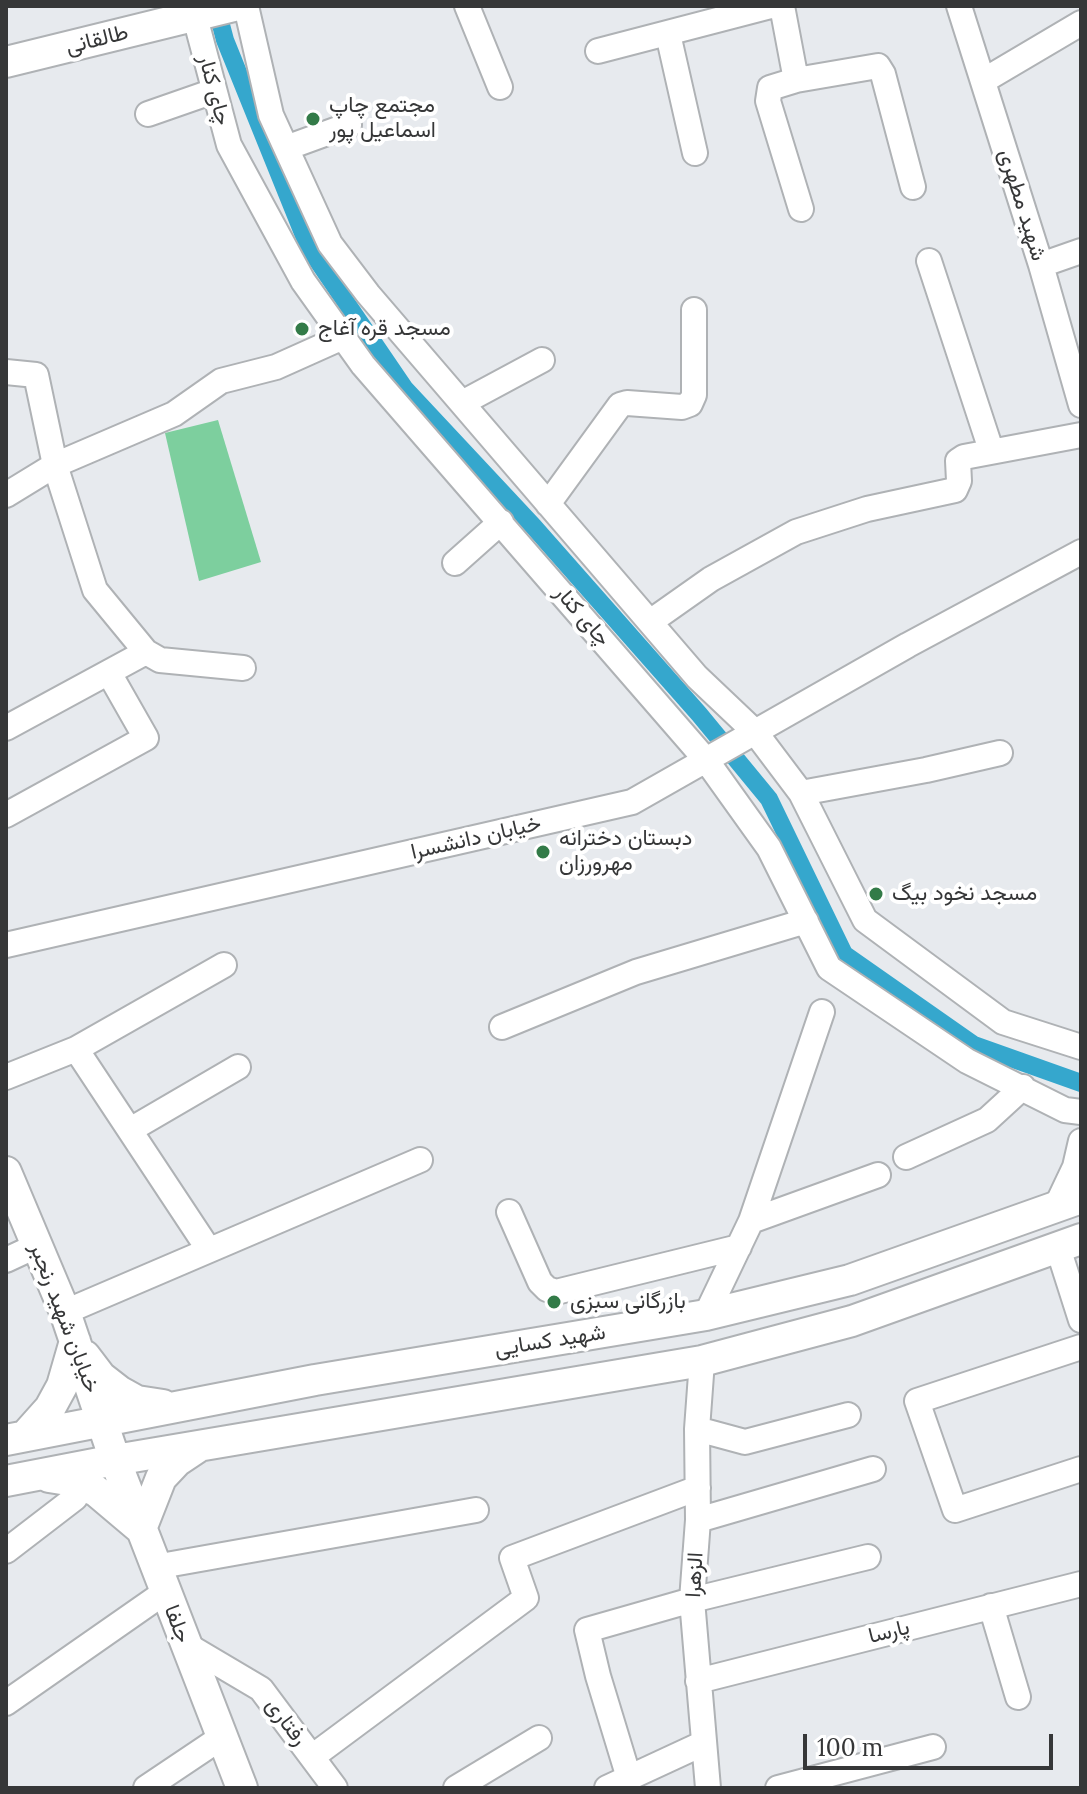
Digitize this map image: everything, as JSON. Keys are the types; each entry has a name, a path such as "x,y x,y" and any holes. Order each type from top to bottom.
{"main road":[{"name":"طالقانی","path":"6,62 194,11 234,6"},
{"name":"خیابان شهید رنجبر","path":"6,1172 65,1312 115,1460"},
{"name":"شهید کسایی","path":"16,1438 315,1380 706,1315 850,1280 1069,1203"},
{"name":"شهید کسایی","path":"6,1481 702,1361 852,1321 1069,1244"},
{"path":"75,1341 101,1377 119,1391 137,1401 172,1407"},
{"path":"16,1438 50,1408 62,1386 75,1341"},
{"path":"315,1380 305,1390 301,1404 305,1417 317,1426"},
{"path":"36,1475 74,1481 96,1491 141,1529 161,1478 177,1461 199,1446"},
{"name":"جلفا","path":"115,1460 242,1788"}],"street":[{"path":"246,6 271,115 330,244 368,294 697,677 755,732 801,793 865,920 1003,1022 1081,1047"},
{"path":"467,6 500,87"},
{"path":"598,51 771,6"},
{"path":"782,6 796,80"},
{"name":"شهید مطهری","path":"959,6 1041,265 1081,405"},
{"name":"چای کنار","path":"194,11 229,145 303,281 363,365 706,760 769,848 829,968 967,1061 1073,1111"},
{"path":"983,81 1081,23"},
{"path":"668,34 695,153"},
{"path":"801,209 768,101 770,88 796,80 878,66 883,74 913,187"},
{"path":"148,114 214,91"},
{"path":"286,148 349,125"},
{"path":"1041,265 1081,251"},
{"path":"929,261 991,450"},
{"path":"548,504 620,405 682,407 690,404 694,395 694,310"},
{"path":"6,495 55,465 174,414 221,381 276,367 343,337"},
{"path":"462,403 542,360"},
{"path":"6,372 36,375 55,465 95,590 146,652 160,660 243,668"},
{"path":"650,622 711,579 796,532 867,509 955,490 959,481 958,461 991,450 1081,435"},
{"path":"455,563 501,522"},
{"name":"خیابان دانشسرا","path":"6,945 632,802 1081,552"},
{"path":"6,728 146,652"},
{"path":"6,815 146,738 109,673"},
{"path":"801,793 1000,753"},
{"path":"502,1027 636,972 806,921"},
{"path":"6,1077 76,1049 224,965"},
{"path":"706,1315 751,1221 822,1012"},
{"path":"76,1049 209,1250"},
{"path":"130,1130 238,1067"},
{"path":"906,1157 987,1120 1023,1087"},
{"path":"1073,1111 1081,1130"},
{"path":"1069,1203 1081,1141"},
{"path":"65,1312 420,1160"},
{"path":"751,1221 878,1175"},
{"path":"509,1212 540,1282 556,1292 739,1247"},
{"path":"1069,1244 1081,1320"},
{"path":"6,1260 36,1246"},
{"path":"1081,1347 917,1401 955,1510 1081,1469"},
{"name":"الزهرا","path":"702,1361 697,1429 698,1520 692,1600 708,1788"},
{"path":"697,1429 745,1442 848,1415"},
{"path":"698,1520 873,1469"},
{"path":"312,1757 526,1598 512,1558 698,1488"},
{"path":"6,1551 75,1498"},
{"path":"6,1703 160,1580 476,1510"},
{"path":"704,1743 618,1783 587,1630 692,1600 868,1557"},
{"name":"پارسا","path":"698,1681 991,1606 1079,1592"},
{"path":"991,1606 1018,1697"},
{"name":"رفتاری","path":"185,1644 261,1689 335,1788"},
{"path":"146,1788 222,1737"},
{"path":"456,1788 539,1738"},
{"path":"778,1788 933,1747"}],"green space":[{"path":"218,420 261,562 199,581 165,433"}],"waterway":[{"path":"216,6 225,40 309,248 405,389 534,527 699,714 769,799 844,954 974,1045 1081,1083"}],"place":[{"name":"مجتمع چاپ اسماعیل پور","path":"313,119"},
{"name":"مسجد قره آغاج","path":"302,329"},
{"name":"دبستان دخترانه مهرورزان","path":"543,852"},
{"name":"مسجد نخود‌ بیگ","path":"876,894"},
{"name":"بازرگانی سبزی","path":"554,1302"}]}
